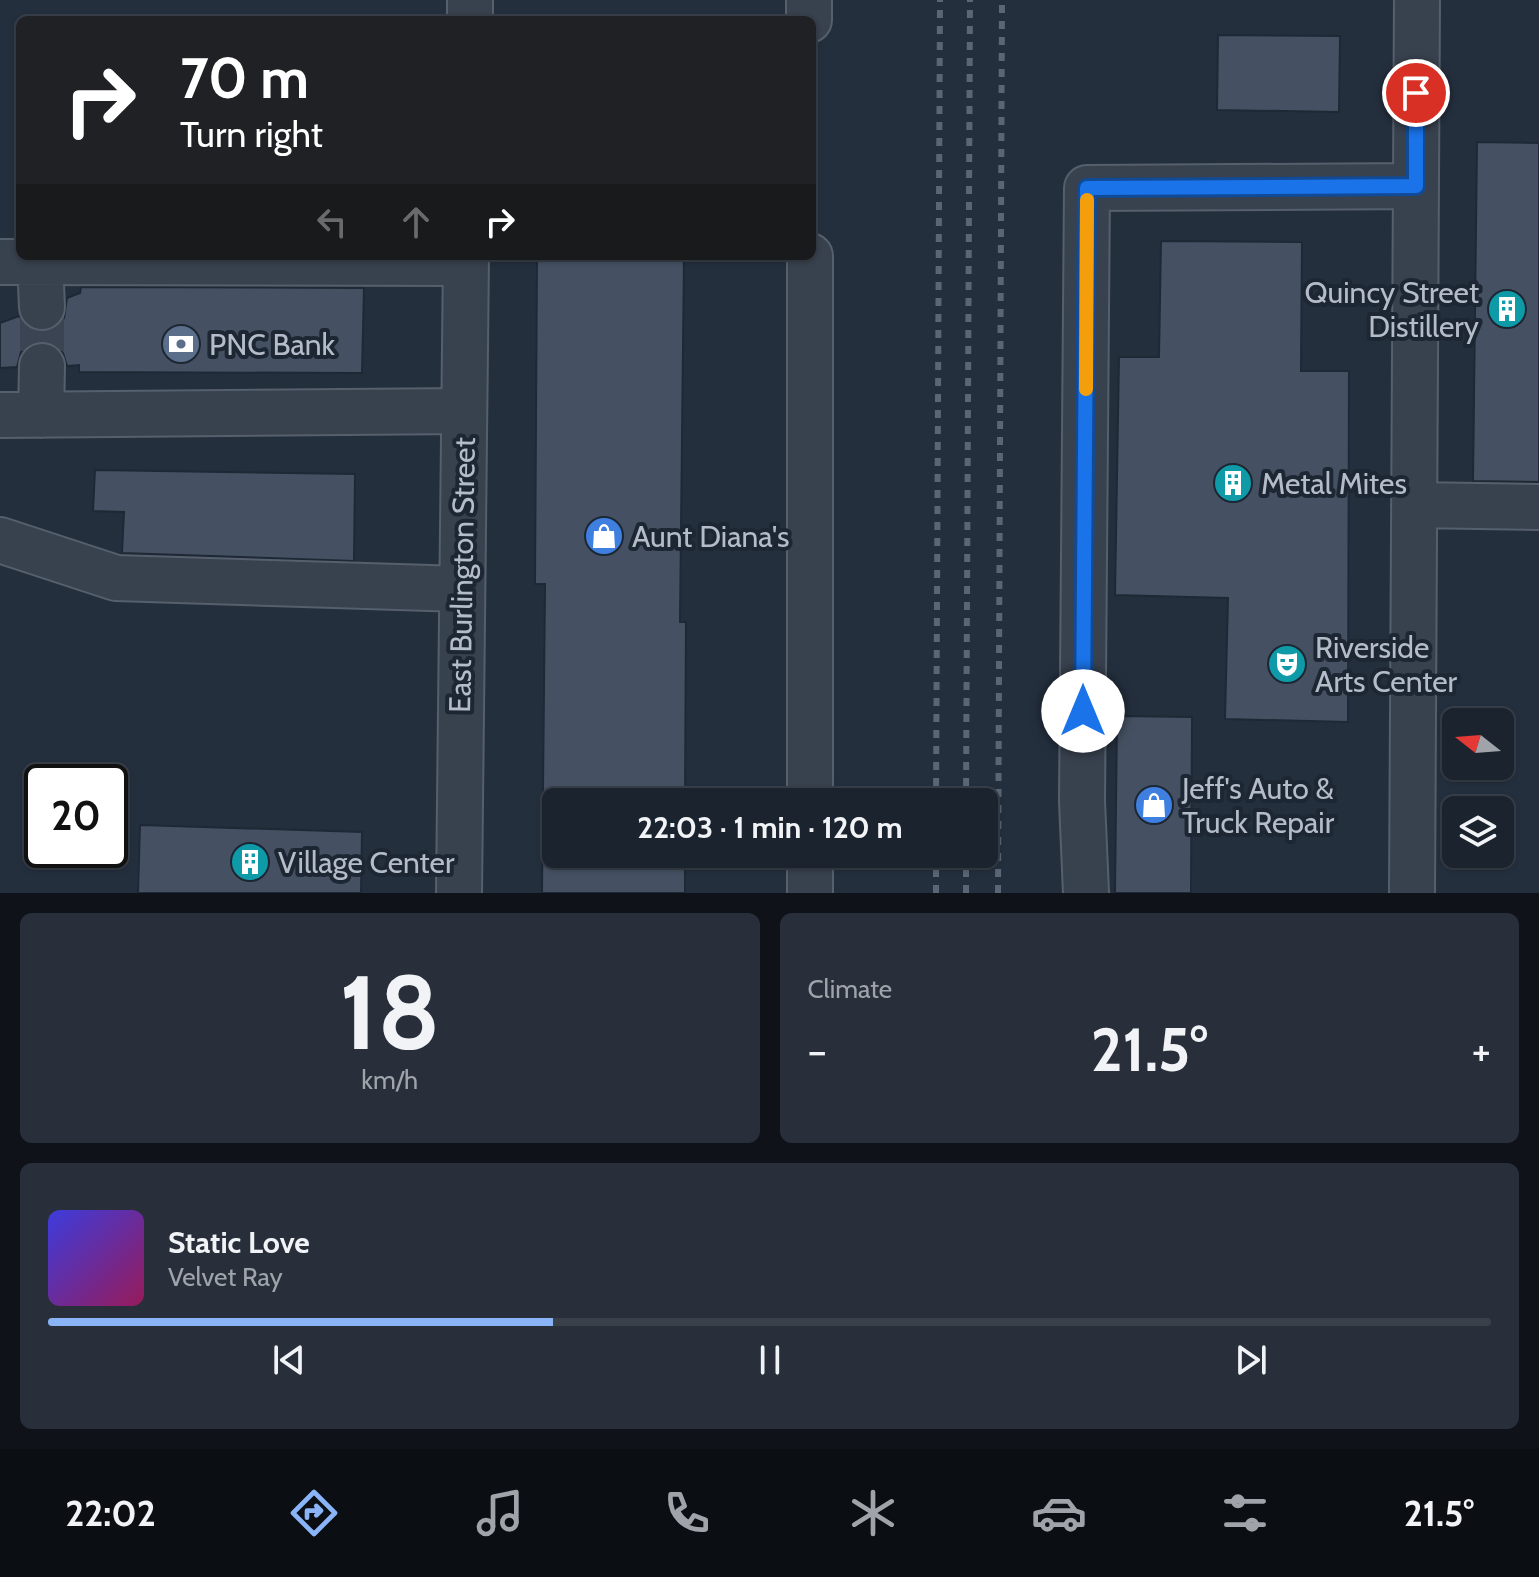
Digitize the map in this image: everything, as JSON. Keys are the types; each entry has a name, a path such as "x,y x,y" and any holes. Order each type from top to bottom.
{"street":[{"path":"1412,893 1417,0"},
{"path":"1086,893 1082,801 1087,188 1416,186"},
{"path":"42,307 20,262 466,260"},
{"name":"East Burlington Street","path":"459,893 466,260"},
{"path":"810,260 810,788"},
{"path":"42,366 21,415 464,411"},
{"path":"1414,505 1539,507"},
{"path":"0,540 116,578 462,589"},
{"path":"810,868 810,893"}],"building":[{"path":"1218,35 1340,36 1339,112 1217,110"},
{"path":"1477,142 1539,143 1539,482 1473,481"},
{"name":"Metal Mites","path":"1161,241 1302,242 1301,371 1349,371 1348,722 1225,719 1228,598 1115,595 1119,357 1159,357"},
{"path":"537,260 684,260 680,622 686,622 685,788 543,788 545,584 535,584"},
{"name":"PNC Bank","path":"81,287 364,288 362,373 79,372 79,365 67,366 63,353 56,345 43,341 31,344 21,352 17,367 0,368 0,323 19,316 31,329 44,332 55,328 64,318 67,298 80,293"},
{"path":"95,470 355,474 354,561 122,553 124,512 93,511"},
{"name":"Jeff's Auto & Truck Repair","path":"1117,716 1192,717 1191,893 1115,893"},
{"name":"Village Center","path":"140,825 362,832 361,893 138,893"},
{"path":"542,868 685,868 685,893 542,893"}],"tunnel":[{"path":"42,307 42,366"}],"railway":[{"path":"936,788 940,0"},
{"path":"966,788 970,0"},
{"path":"998,893 1002,0"},
{"path":"936,868 936,893"},
{"path":"966,868 966,893"}],"slow traffic":[{"path":"1086,389 1087,200"}],"place":[{"name":"Quincy Street Distillery","path":"1507,309"},
{"name":"PNC Bank","path":"181,344"},
{"name":"Metal Mites","path":"1233,483"},
{"name":"Aunt Diana's","path":"604,536"},
{"name":"Riverside Arts Center","path":"1287,664"},
{"name":"Jeff's Auto & Truck Repair","path":"1154,805"},
{"name":"Village Center","path":"250,862"}],"route":[{"path":"1083,711 1087,188 1416,186 1416,93"}]}
